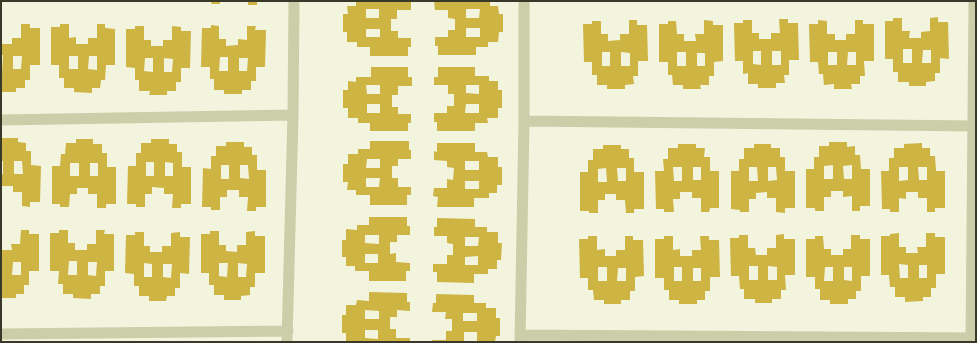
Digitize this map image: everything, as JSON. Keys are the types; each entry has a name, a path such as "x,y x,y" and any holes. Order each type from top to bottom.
{"street":[{"path":"1,334 287,337 293,115 294,1"},
{"path":"524,1 524,121 520,338 973,340 974,1"},
{"path":"1,120 293,115"},
{"path":"524,121 974,126"}],"building":[{"path":"212,1 220,1 220,4 211,4"},
{"path":"248,1 257,1 257,5 248,5"},
{"path":"356,1 411,2 411,10 397,10 397,19 391,19 391,31 398,31 398,38 411,38 411,47 408,47 408,56 370,56 370,47 357,47 357,42 347,42 347,32 343,32 343,14 348,14 347,6 356,6","holes":["366,9 379,9 379,18 366,18","366,29 380,29 380,37 366,37"]},
{"path":"434,1 490,1 490,6 498,6 499,14 503,14 503,32 499,32 498,42 488,42 488,47 476,47 476,55 438,55 438,46 435,46 435,37 448,37 448,30 455,30 455,19 448,18 448,10 435,10","holes":["466,9 480,9 479,18 466,18","466,28 480,28 480,37 466,37"]},
{"path":"938,17 938,22 948,22 949,59 940,58 940,73 935,73 935,81 926,82 926,86 909,86 909,82 898,82 898,72 893,72 893,59 885,59 885,21 893,21 893,18 902,18 902,31 910,31 909,38 921,38 921,32 930,31 930,18","holes":["903,49 912,49 912,63 903,63","923,50 931,50 931,63 922,63"]},
{"path":"779,19 788,19 788,23 798,23 799,60 789,60 789,75 784,75 785,83 776,83 776,88 758,88 758,84 748,84 748,73 743,74 743,61 735,61 734,23 743,23 743,20 752,20 752,33 759,33 759,39 771,39 771,33 780,33","holes":["753,51 761,51 761,65 753,64","772,51 781,51 781,65 772,65"]},
{"path":"629,20 637,20 637,25 647,25 648,61 638,61 638,76 633,76 634,84 625,85 625,89 607,89 607,85 597,85 597,75 592,75 592,62 584,62 583,24 592,24 592,21 601,21 601,34 608,34 608,41 620,40 620,34 629,34","holes":["602,52 610,52 610,66 602,66","621,52 630,53 630,66 621,66"]},
{"path":"704,20 713,21 713,25 723,25 723,61 714,62 714,76 709,76 709,85 700,85 701,89 683,89 683,85 673,85 672,75 668,75 668,62 659,62 659,24 668,24 668,21 676,21 677,34 684,34 684,41 696,41 695,34 704,34","holes":["677,52 686,52 686,66 677,66","697,53 705,53 705,66 697,66"]},
{"path":"818,20 827,21 827,34 835,34 835,40 846,40 846,34 855,34 855,20 863,20 863,24 874,24 874,61 864,61 865,76 860,76 860,84 851,84 852,89 834,89 834,84 824,85 823,74 819,74 818,62 810,62 809,24 818,24","holes":["828,52 837,52 837,65 828,65","848,52 856,52 856,65 847,65"]},
{"path":"21,24 30,24 30,28 40,28 40,65 30,65 30,80 25,80 25,88 16,88 16,92 1,92 3,55 1,55 1,44 12,44 12,38 21,38","holes":["13,56 22,56 21,69 13,69"]},
{"path":"60,24 69,24 69,38 76,37 76,44 88,44 88,38 97,38 97,24 105,24 105,28 115,29 115,65 106,65 105,80 101,80 100,88 92,88 92,93 74,92 74,88 64,88 64,78 59,78 59,65 51,65 51,27 60,27","holes":["69,56 78,56 78,69 69,69","89,56 97,56 97,70 88,69"]},
{"path":"211,25 219,26 219,39 226,39 226,46 238,45 238,39 247,40 247,26 256,26 255,30 266,30 265,67 256,67 256,81 251,81 251,90 242,90 242,94 224,94 224,90 214,90 214,79 210,79 210,67 201,67 202,28 211,28","holes":["220,57 228,57 228,71 219,71","239,58 248,58 247,71 239,71"]},
{"path":"135,26 144,26 144,40 151,40 151,46 163,46 163,40 172,40 172,26 181,27 181,31 191,31 190,68 181,68 181,82 176,82 176,91 167,91 167,95 149,95 150,91 139,91 139,80 135,80 135,68 126,67 126,29 135,29","holes":["145,58 153,58 153,72 144,71","164,58 173,59 172,72 164,72"]},
{"path":"371,67 408,67 408,77 412,77 412,86 398,86 398,95 392,95 392,107 398,107 398,114 411,114 411,123 408,123 408,131 370,131 370,123 358,123 358,118 348,118 348,108 343,108 343,90 348,90 348,81 356,82 356,77 371,77","holes":["366,85 380,85 380,94 367,94","367,104 380,104 380,113 367,113"]},
{"path":"438,67 475,67 475,76 489,76 489,81 498,81 498,90 502,90 502,108 498,108 498,118 487,118 488,123 475,123 475,131 437,131 437,122 434,122 434,113 447,113 447,106 454,106 454,94 448,94 448,85 434,85 434,77 438,77","holes":["466,85 479,85 479,94 466,93","466,104 479,104 479,113 465,113"]},
{"path":"1,138 18,138 18,142 26,143 26,151 31,151 31,165 41,166 40,202 30,202 30,207 22,206 22,192 13,192 13,186 1,186 3,161 1,161","holes":["14,161 22,161 23,174 14,174"]},
{"path":"76,139 93,139 93,144 102,144 102,153 107,153 107,167 116,167 116,204 106,204 106,208 97,208 97,194 88,194 88,188 77,188 77,194 70,194 69,207 60,207 60,204 52,204 52,166 60,166 61,154 65,154 66,143 76,143","holes":["70,163 79,163 79,176 70,176","90,163 98,163 98,176 90,176"]},
{"path":"151,139 169,139 169,144 177,144 177,152 182,152 182,167 191,167 191,204 181,204 181,208 172,208 173,194 164,194 164,188 152,187 152,194 145,194 145,207 136,207 136,204 127,204 128,166 136,166 136,153 141,153 141,143 151,143","holes":["146,162 154,162 154,176 146,176","165,162 173,163 173,176 165,176"]},
{"path":"370,141 409,141 411,159 398,159 398,166 392,166 392,178 398,178 398,187 411,187 411,195 407,195 407,205 370,205 370,195 356,195 356,190 347,190 348,182 343,182 343,164 348,164 348,154 358,154 358,149 370,149","holes":["367,159 380,159 380,168 366,168","366,178 380,178 379,187 366,187"]},
{"path":"226,142 244,142 244,147 252,147 252,155 257,155 257,170 266,170 266,207 256,207 256,211 247,211 248,197 239,197 239,190 227,190 227,197 220,197 220,210 211,210 211,207 202,207 203,168 211,169 211,156 216,156 216,146 226,146","holes":["221,165 229,165 229,179 221,179","240,165 248,165 249,179 240,178"]},
{"path":"829,142 847,142 847,147 855,146 855,155 860,155 861,169 870,169 870,206 860,206 860,211 852,211 852,196 843,197 843,191 831,191 831,197 824,197 824,211 815,211 815,208 806,208 806,169 814,169 814,157 819,157 819,146 829,146","holes":["833,165 833,179 824,179 824,166","852,165 852,179 844,179 843,166"]},
{"path":"437,143 475,143 475,152 487,152 488,157 498,157 498,167 502,167 502,185 497,185 497,193 489,193 489,198 474,198 474,207 437,207 438,197 433,196 434,188 447,188 447,179 453,180 454,168 447,167 447,161 434,160 434,151 437,152","holes":["465,161 479,161 479,170 465,170","465,181 479,181 479,189 465,189"]},
{"path":"922,143 922,148 930,148 930,156 935,156 936,171 945,171 945,208 935,208 935,212 927,212 927,198 918,198 918,192 906,192 906,199 899,198 899,212 890,212 890,209 882,209 881,171 889,171 889,158 894,158 894,148 904,148 904,144","holes":["899,167 908,167 908,180 899,181","918,167 927,167 927,180 919,180"]},
{"path":"678,144 696,144 696,148 705,148 704,157 710,157 710,171 719,171 719,208 710,208 709,212 701,212 701,198 692,198 692,192 680,192 680,199 673,199 674,212 664,212 664,209 656,209 655,171 664,171 663,159 668,159 668,148 678,148","holes":["673,167 682,167 682,181 674,181","693,167 701,167 701,180 693,180"]},
{"path":"754,144 771,144 771,148 780,148 780,157 785,157 785,171 795,171 795,208 785,208 785,213 776,212 776,198 767,198 767,192 756,193 756,199 749,199 749,212 740,212 740,210 731,209 731,171 739,171 739,159 744,159 744,148 754,148","holes":["749,167 757,167 758,181 749,181","768,167 776,167 777,180 768,181"]},
{"path":"603,145 621,145 621,149 629,149 629,158 634,158 634,172 644,172 644,209 634,209 634,213 626,213 625,200 616,200 616,194 605,194 605,200 598,200 598,213 580,211 580,172 588,172 588,160 593,160 593,149 603,149","holes":["606,168 607,182 598,182 598,169","617,168 626,168 626,181 618,181"]},
{"path":"369,217 407,217 407,226 410,226 410,235 397,235 397,242 390,242 390,254 396,253 396,262 410,263 410,271 406,271 406,281 369,281 369,271 355,271 355,266 346,266 346,257 342,257 342,240 346,240 346,229 357,230 357,225 369,225","holes":["365,235 379,235 379,244 365,243","365,254 378,254 378,263 365,263"]},
{"path":"437,218 475,219 475,227 487,227 487,232 498,232 498,243 502,243 501,260 497,260 497,269 488,269 488,274 474,274 474,283 437,282 437,272 433,272 433,264 447,264 447,255 453,255 453,244 447,243 447,236 434,236 434,227 437,227","holes":["465,237 479,237 478,246 465,246","478,256 478,265 465,265 465,257"]},
{"path":"21,230 29,230 29,234 39,234 39,271 29,271 29,285 24,285 24,294 16,294 16,298 1,298 1,250 12,250 11,244 20,244","holes":["13,262 21,262 21,275 12,275"]},
{"path":"59,230 68,230 68,243 75,243 75,250 87,250 87,244 96,244 96,230 105,230 104,234 114,234 114,271 105,271 105,286 100,286 100,294 91,294 91,299 73,298 73,294 63,294 63,284 58,284 59,271 50,271 50,233 59,233","holes":["69,261 77,261 77,275 68,275","88,262 97,262 96,276 88,275"]},
{"path":"210,231 219,231 219,245 226,245 226,251 237,252 237,245 246,245 246,232 255,231 255,236 265,236 265,273 255,273 255,287 250,287 250,295 241,296 241,300 224,300 224,295 214,295 214,285 209,285 209,273 201,273 201,234 210,234","holes":["219,263 228,263 227,277 219,276","238,263 247,264 246,277 238,277"]},
{"path":"135,232 144,232 144,246 150,246 150,252 162,252 162,246 171,246 171,233 180,232 180,237 190,237 189,274 180,273 180,288 175,288 175,296 167,296 166,301 149,301 149,296 139,296 139,286 134,286 134,274 125,273 126,235 135,235","holes":["144,263 152,264 152,277 144,277","163,264 172,264 171,278 163,277"]},
{"path":"899,233 899,247 906,247 906,253 918,253 917,247 926,247 926,233 935,233 935,237 945,237 945,274 936,274 936,288 931,288 931,297 923,297 923,301 905,302 905,297 895,297 895,287 890,287 889,275 881,275 881,236 890,236 890,234","holes":["899,264 908,265 908,278 900,278","919,265 927,265 927,278 919,278"]},
{"path":"784,234 784,239 795,239 795,275 785,275 786,290 781,290 781,299 772,299 772,303 755,303 755,299 744,299 744,289 740,289 739,276 731,276 730,238 739,238 739,235 748,235 748,248 755,248 756,255 767,255 767,248 776,248 776,235","holes":["749,266 758,266 758,280 749,280","768,266 777,267 777,280 768,280"]},
{"path":"851,235 860,235 860,239 870,239 870,276 861,276 861,291 856,291 856,299 848,299 848,304 830,304 830,300 820,300 820,289 815,289 815,277 806,277 806,239 815,239 815,236 823,236 824,249 831,249 831,255 843,255 843,249 851,249","holes":["825,267 833,267 833,281 824,281","844,267 852,267 852,281 844,280"]},
{"path":"588,236 597,236 597,250 605,249 605,256 616,256 616,250 625,250 625,236 633,236 633,240 643,240 644,276 635,277 635,291 630,291 630,300 621,300 621,304 604,304 604,300 594,300 593,290 588,290 588,278 580,278 579,239 588,239","holes":["598,267 607,267 607,281 598,281","618,268 626,268 626,281 617,281"]},
{"path":"664,236 673,236 673,250 680,249 680,256 692,256 692,250 701,250 700,236 709,236 709,240 719,240 720,277 710,277 710,291 705,291 705,300 697,300 697,304 679,304 679,300 669,300 669,290 664,290 664,278 655,278 655,239 664,239","holes":["674,267 682,267 682,281 674,281","693,268 701,268 701,281 693,281"]},
{"path":"369,292 407,293 407,302 410,302 410,311 397,310 397,317 390,317 390,329 396,329 396,338 410,338 410,342 346,342 346,333 342,333 342,315 346,315 346,305 356,305 357,300 369,301","holes":["365,310 379,311 379,319 365,319","365,330 378,330 378,339 365,338"]},
{"path":"436,294 474,295 474,303 486,303 486,308 496,308 496,318 500,318 500,336 496,336 495,342 477,342 477,332 464,332 464,342 432,342 432,340 446,340 446,331 452,331 452,319 445,319 446,312 432,312 433,303 436,303","holes":["463,313 477,313 477,321 463,321"]}]}
